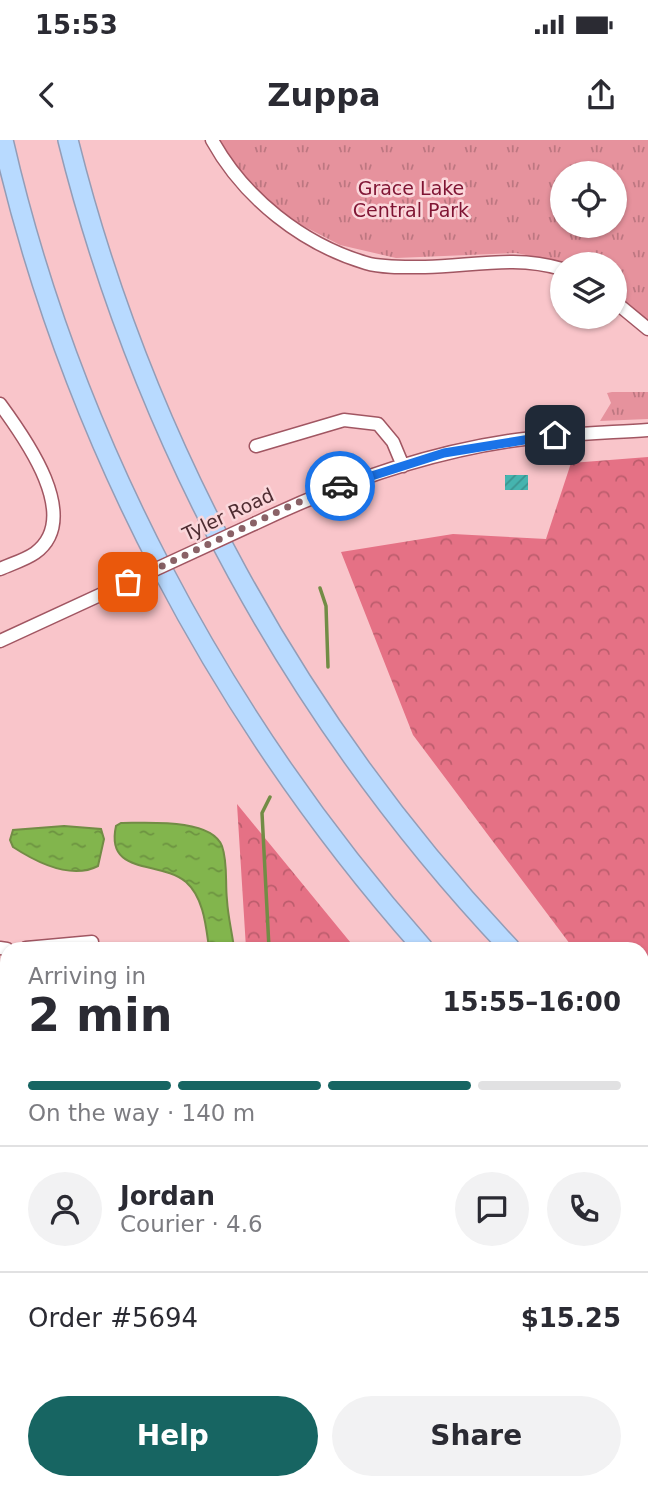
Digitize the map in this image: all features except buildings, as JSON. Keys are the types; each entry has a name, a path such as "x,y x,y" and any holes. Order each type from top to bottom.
{"highway":[{"path":"3,140 29,241 78,382 136,515 192,624 283,769 378,896 418,942"},
{"path":"68,140 106,271 157,407 180,460 267,625 309,695 368,779 449,881 505,942"}],"street":[{"path":"212,140 227,167 270,212 325,246 368,263 424,267 523,261 550,267"},
{"path":"627,312 648,329"},
{"path":"0,404 19,430 52,494 55,515 48,538 35,553 0,569"},
{"path":"256,446 344,420 378,424 393,442 403,466"},
{"name":"Tyler Road","path":"0,641 256,523 345,485 403,466 444,453 510,441 648,430"}],"green space":[{"name":"Grace Lake Central Park","path":"216,140 648,140 648,321 627,303 627,252 550,252 550,260 516,253 396,258 340,245 286,217 249,185"},
{"path":"648,392 648,419 600,421 611,403 607,393"},
{"path":"648,457 648,942 568,942 413,735 341,552 453,534 546,539 571,463"},
{"path":"237,804 350,942 246,942"}],"water":[{"path":"121,823 177,824 192,826 216,837 222,846 225,859 233,942 208,942 200,904 192,889 175,875 126,860 119,853 115,842 116,826"},
{"path":"64,826 101,829 104,839 98,866 77,871 54,867 22,853 13,847 10,840 13,830"}],"waterway":[{"path":"320,588 326,606 328,667"},
{"path":"269,942 262,813 270,797"}],"way so far":[{"path":"128,582 292,505 340,486"}],"route":[{"path":"340,486 444,453 555,435"}]}
